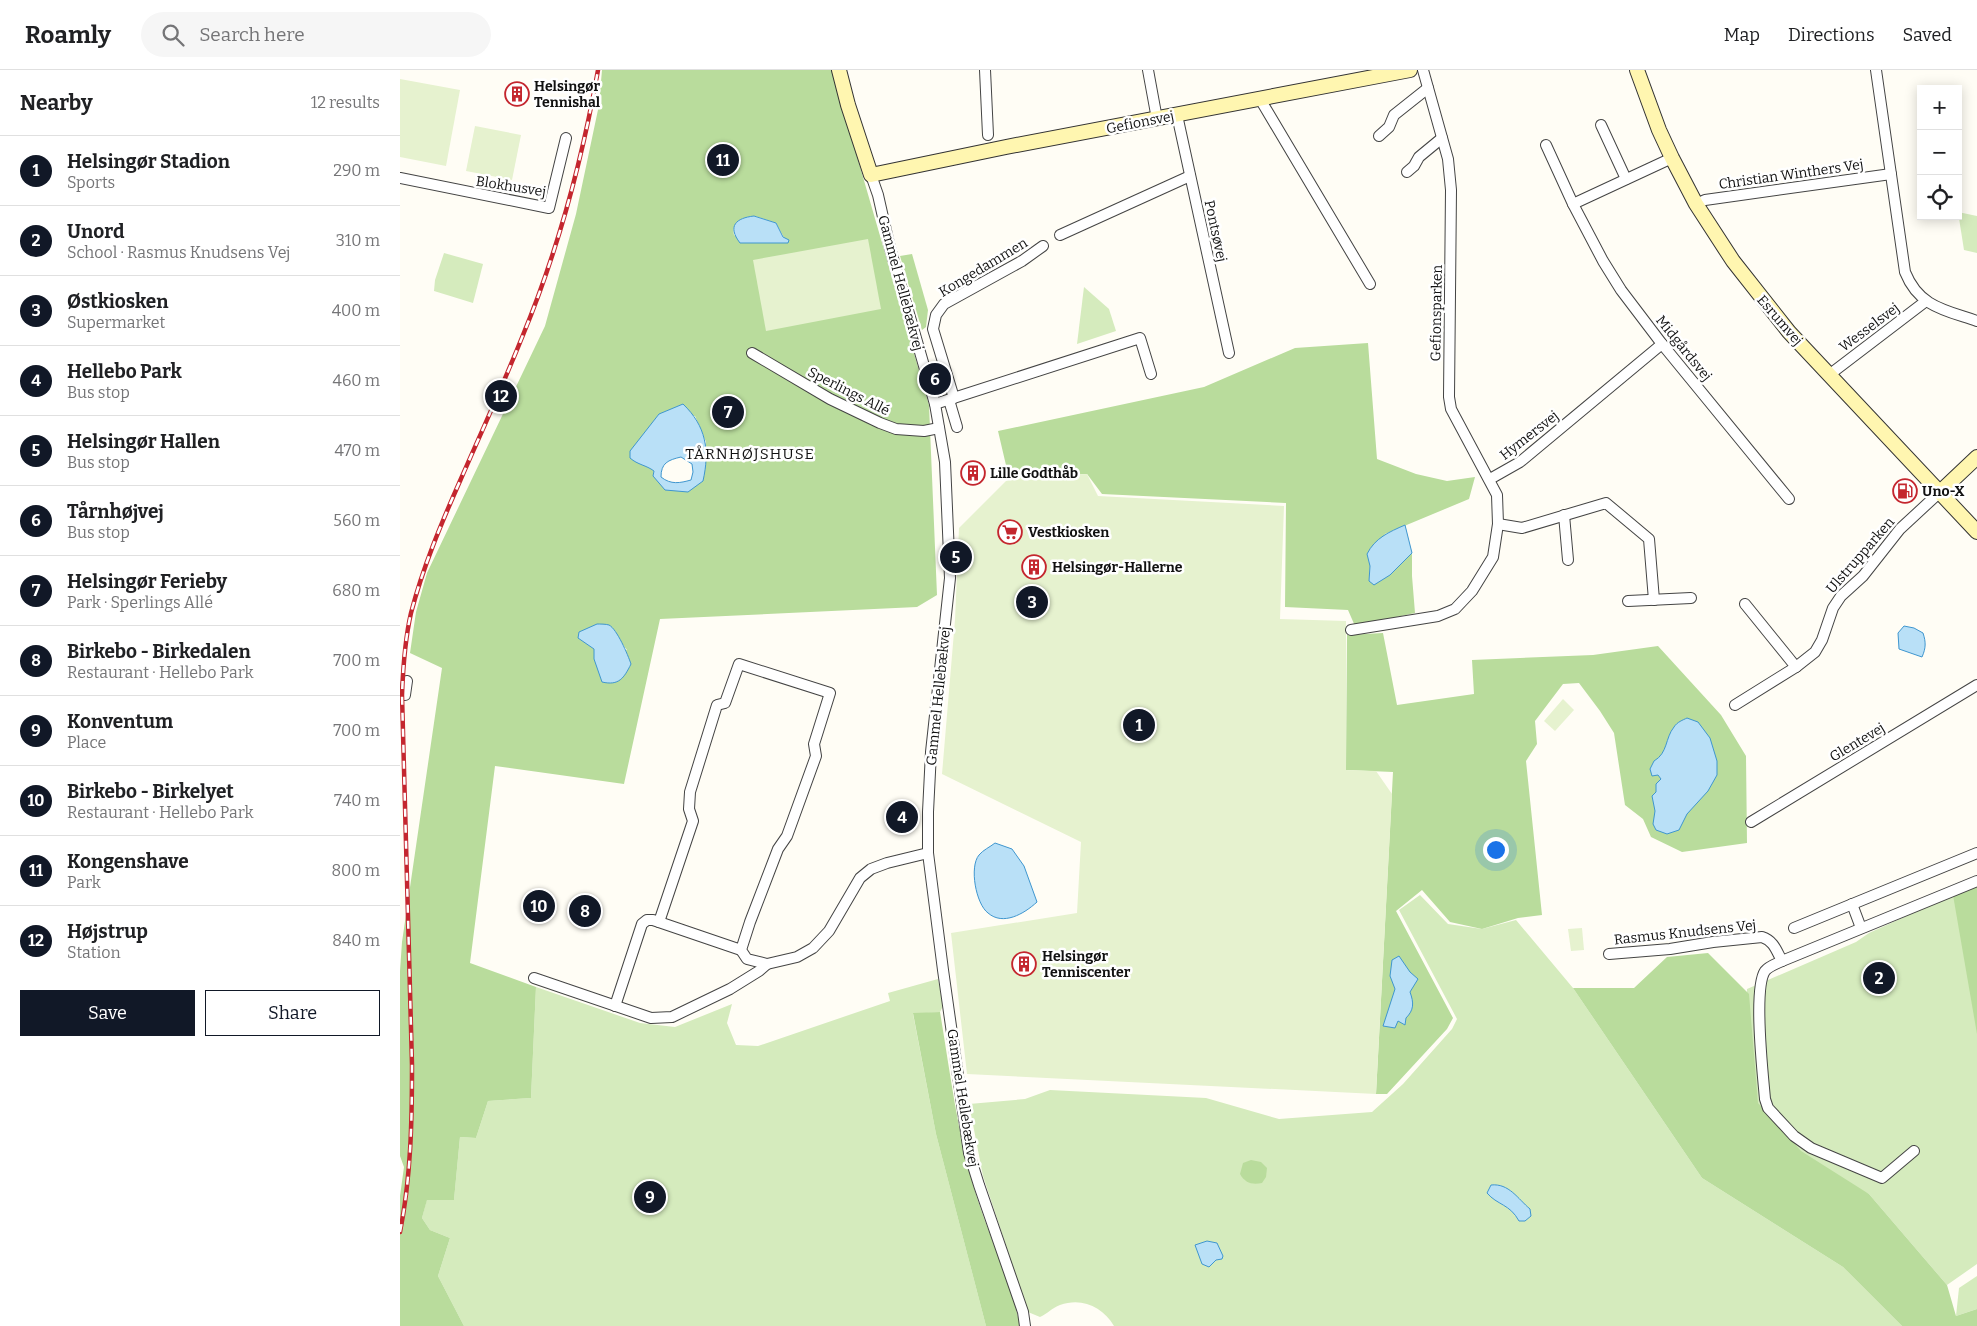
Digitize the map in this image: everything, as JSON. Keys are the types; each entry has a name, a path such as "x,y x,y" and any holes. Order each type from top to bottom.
{"main road":[{"name":"Gammel Hellebækvej","path":"839,70 848,105 871,175"},
{"name":"Gefionsvej","path":"871,175 1006,147 1410,70"},
{"name":"Esrumvej","path":"1637,70 1659,130 1696,204 1754,290 1779,321 1977,532"},
{"path":"1940,492 1977,457"}],"street":[{"path":"985,70 988,135"},
{"path":"1148,70 1157,119"},
{"name":"Gefionsparken","path":"1422,70 1448,159 1451,190 1449,397 1451,409 1456,420 1490,479"},
{"path":"1876,70 1906,272 1915,291 1926,301 1941,309 1977,321"},
{"path":"1379,136 1389,127 1394,115 1428,88"},
{"path":"1260,99 1370,284"},
{"name":"Pontsøvej","path":"1177,115 1229,353"},
{"path":"1601,125 1626,179"},
{"name":"Blokhusvej","path":"400,178 550,208 566,138"},
{"path":"1408,172 1414,166 1419,156 1442,138"},
{"name":"Midgårdsvej","path":"1546,145 1573,204 1603,261 1621,290 1662,344 1789,499"},
{"path":"1573,204 1672,158"},
{"name":"Christian Winthers Vej","path":"1696,204 1705,200 1891,174"},
{"name":"Gammel Hellebækvej","path":"871,175 878,194 890,248 935,404 945,462 950,578 931,752 928,853 970,1153 979,1185 1023,1312 1025,1326"},
{"path":"1060,235 1190,176"},
{"name":"Kongedammen","path":"958,427 933,329 936,315 944,304 1022,261 1043,246"},
{"name":"Wesselsvej","path":"1829,375 1926,301"},
{"path":"935,404 1140,338 1151,374"},
{"name":"Hymersvej","path":"1490,479 1520,462 1662,344"},
{"name":"Sperlings Allé","path":"752,353 830,399 880,423 896,429 924,431 939,428"},
{"path":"1351,630 1443,615 1456,610 1472,591 1493,557 1498,524 1497,495 1490,479"},
{"name":"Ulstrupparken","path":"1735,705 1796,667 1815,652 1822,640 1833,608 1841,596 1863,576 1900,529 1940,492"},
{"path":"1498,524 1522,528 1606,503 1649,539 1654,600"},
{"path":"1564,515 1568,560"},
{"path":"1628,601 1691,598"},
{"path":"1745,604 1796,667"},
{"path":"659,922 693,821 689,809 690,792 717,704 726,703 740,664 830,693 814,744 816,756 787,836 778,849 741,950"},
{"path":"400,695 406,695 407,681"},
{"name":"Glentevej","path":"1751,822 1977,685"},
{"path":"615,1006 642,924 647,920 659,922 741,950 747,959 767,964 797,957 813,948 829,931 860,878 871,869 886,863 928,853"},
{"path":"1794,928 1977,853"},
{"path":"1914,1152 1882,1178 1811,1148 1794,1136 1768,1108 1765,1099 1759,1013 1762,980 1765,972 1771,966 1977,881"},
{"path":"1852,904 1861,928"},
{"name":"Rasmus Knudsens Vej","path":"1609,954 1670,949 1733,939 1762,937 1769,939 1782,961"},
{"path":"534,978 651,1018 672,1017 730,989 767,964"}],"green space":[{"path":"602,70 832,70 929,405 937,595 917,607 660,619 624,784 495,766 470,963 536,987 531,1098 488,1101 476,1138 460,1137 454,1200 427,1200 422,1218 430,1230 450,1238 438,1276 464,1326 400,1326 400,1196 404,1167 400,1156 400,971 402,942 442,668 410,653 416,612 427,573 545,326 576,214 599,105","holes":["755,216 776,223 787,243 748,243 734,235 736,223 746,217","659,414 695,416 706,442 688,492 653,476 654,471 647,466 646,432","619,640 627,650 594,659 594,649 591,645"]},
{"path":"400,79 460,90 446,166 400,157"},
{"path":"475,126 521,135 512,180 466,171"},
{"path":"1962,213 1977,216 1977,253 1964,250 1959,220 1962,220"},
{"path":"868,239 881,309 766,331 753,260"},
{"path":"444,253 483,264 473,303 434,291 435,280"},
{"path":"912,254 928,310 926,327 922,330 900,256"},
{"path":"1084,287 1109,309 1116,331 1077,344"},
{"path":"1368,343 1377,459 1416,474 1447,481 1475,477 1469,499 1385,534 1370,566 1369,581 1390,575 1412,553 1415,613 1355,626 1348,610 1285,607 1286,503 1102,494 1087,474 1009,478 998,431 1204,387 1295,348"},
{"path":"1087,474 1098,496 1284,506 1280,619 1346,621 1346,770 1376,771 1392,794 1376,1094 967,1074 951,933 1077,913 1081,842 942,774 955,620 959,528 1009,478"},
{"path":"1383,633 1397,705 1474,694 1472,660 1593,655 1658,646 1721,715 1746,756 1747,843 1682,852 1651,837 1643,819 1625,805 1614,733 1579,683 1563,684 1535,721 1537,744 1526,761 1542,915 1518,918 1482,929 1450,922 1422,890 1396,911 1453,1018 1447,1029 1387,1094 1376,1094 1393,772 1346,770 1347,635"},
{"path":"1563,699 1574,710 1555,731 1544,721"},
{"path":"1977,885 1977,1034 1953,895"},
{"path":"1420,895 1448,924 1482,929 1516,920 1573,988 1702,1178 1843,1267 1902,1326 1114,1326 1098,1309 1084,1303 1076,1302 1060,1305 1040,1317 1028,1312 983,1176 969,1104 1025,1099 1050,1090 1206,1098 1279,1119 1372,1112 1403,1084 1452,1029 1457,1019 1399,910"},
{"path":"1953,895 1977,946 1977,1264 1947,1285 1869,1194 1794,1160 1745,1104 1747,989 1856,942 1869,933"},
{"path":"1582,928 1584,950 1571,951 1568,929"},
{"path":"1708,953 1749,994 1758,1103 1801,1151 1869,1194 1947,1285 1956,1316 1977,1309 1977,1326 1902,1326 1843,1267 1702,1178 1573,988 1634,988 1667,957"},
{"path":"938,979 943,1006 940,1012 913,1014 936,1134 986,1326 464,1326 438,1276 450,1238 430,1230 422,1218 427,1199 454,1200 460,1137 476,1138 488,1101 531,1098 536,987 640,1023 675,1027 732,1004 727,1023 736,1045 758,1046 890,1001 888,993"},
{"path":"940,1012 954,1101 968,1166 1011,1291 1020,1326 986,1326 936,1134 913,1013"},
{"path":"1251,1160 1261,1162 1267,1168 1266,1177 1262,1183 1249,1183 1240,1174 1243,1163"},
{"path":"1977,1276 1977,1309 1956,1316 1959,1288"}],"water":[{"path":"754,216 776,223 783,237 789,240 788,243 740,243 734,232 735,224 742,219"},
{"path":"683,404 691,412 701,430 706,449 703,481 688,492 665,490 653,476 654,471 630,458 630,451 659,414","holes":["681,457 692,464 691,480 676,483 661,477 662,468 672,459"]},
{"path":"1405,525 1412,553 1390,575 1374,585 1369,581 1370,566 1367,554 1370,548 1388,533"},
{"path":"597,624 612,627 622,643 631,664 623,677 617,682 602,682 594,659 594,649 578,638 579,632"},
{"path":"1904,626 1914,628 1923,633 1925,645 1922,657 1899,649 1898,633"},
{"path":"1687,718 1698,722 1710,738 1717,761 1717,775 1708,791 1687,814 1679,830 1667,834 1656,830 1653,824 1655,811 1652,796 1656,792 1656,784 1661,779 1658,775 1652,776 1650,769 1654,761 1662,754 1675,725"},
{"path":"995,843 1012,849 1024,866 1037,902 1026,911 1013,917 994,917 984,908 977,894 974,876 976,861 981,853"},
{"path":"1399,956 1410,972 1418,979 1410,992 1413,1006 1406,1018 1405,1025 1398,1021 1395,1028 1383,1026 1395,989 1390,976 1392,960"},
{"path":"1491,1185 1503,1186 1513,1192 1530,1209 1531,1216 1525,1221 1519,1221 1512,1211 1487,1193"},
{"path":"1207,1241 1217,1243 1223,1256 1222,1259 1216,1260 1209,1267 1202,1264 1195,1245"}],"railway":[{"path":"400,1232 409,1170 412,1086 402,695 407,633 421,579 433,546 515,354 547,271 568,205 592,104 598,70"}],"place":[{"name":"Helsingør Tennishal","path":"517,94"},
{"name":"Kongenshave","path":"723,160"},
{"name":"Tårnhøjvej","path":"935,379"},
{"name":"Højstrup","path":"501,396"},
{"name":"Helsingør Ferieby","path":"728,412"},
{"name":"Lille Godthåb","path":"973,473"},
{"name":"Uno-X","path":"1905,491"},
{"name":"Vestkiosken","path":"1010,532"},
{"name":"Helsingør Hallen","path":"956,557"},
{"name":"Helsingør-Hallerne","path":"1034,567"},
{"name":"Østkiosken","path":"1032,602"},
{"name":"Helsingør Stadion","path":"1139,725"},
{"name":"Hellebo Park","path":"902,817"},
{"name":"Birkebo - Birkelyet","path":"539,906"},
{"name":"Birkebo - Birkedalen","path":"585,911"},
{"name":"Helsingør Tenniscenter","path":"1024,964"},
{"name":"Unord","path":"1879,978"},
{"name":"Konventum","path":"650,1197"}],"district":[{"name":"TÅRNHØJSHUSE","path":"750,454"}]}
